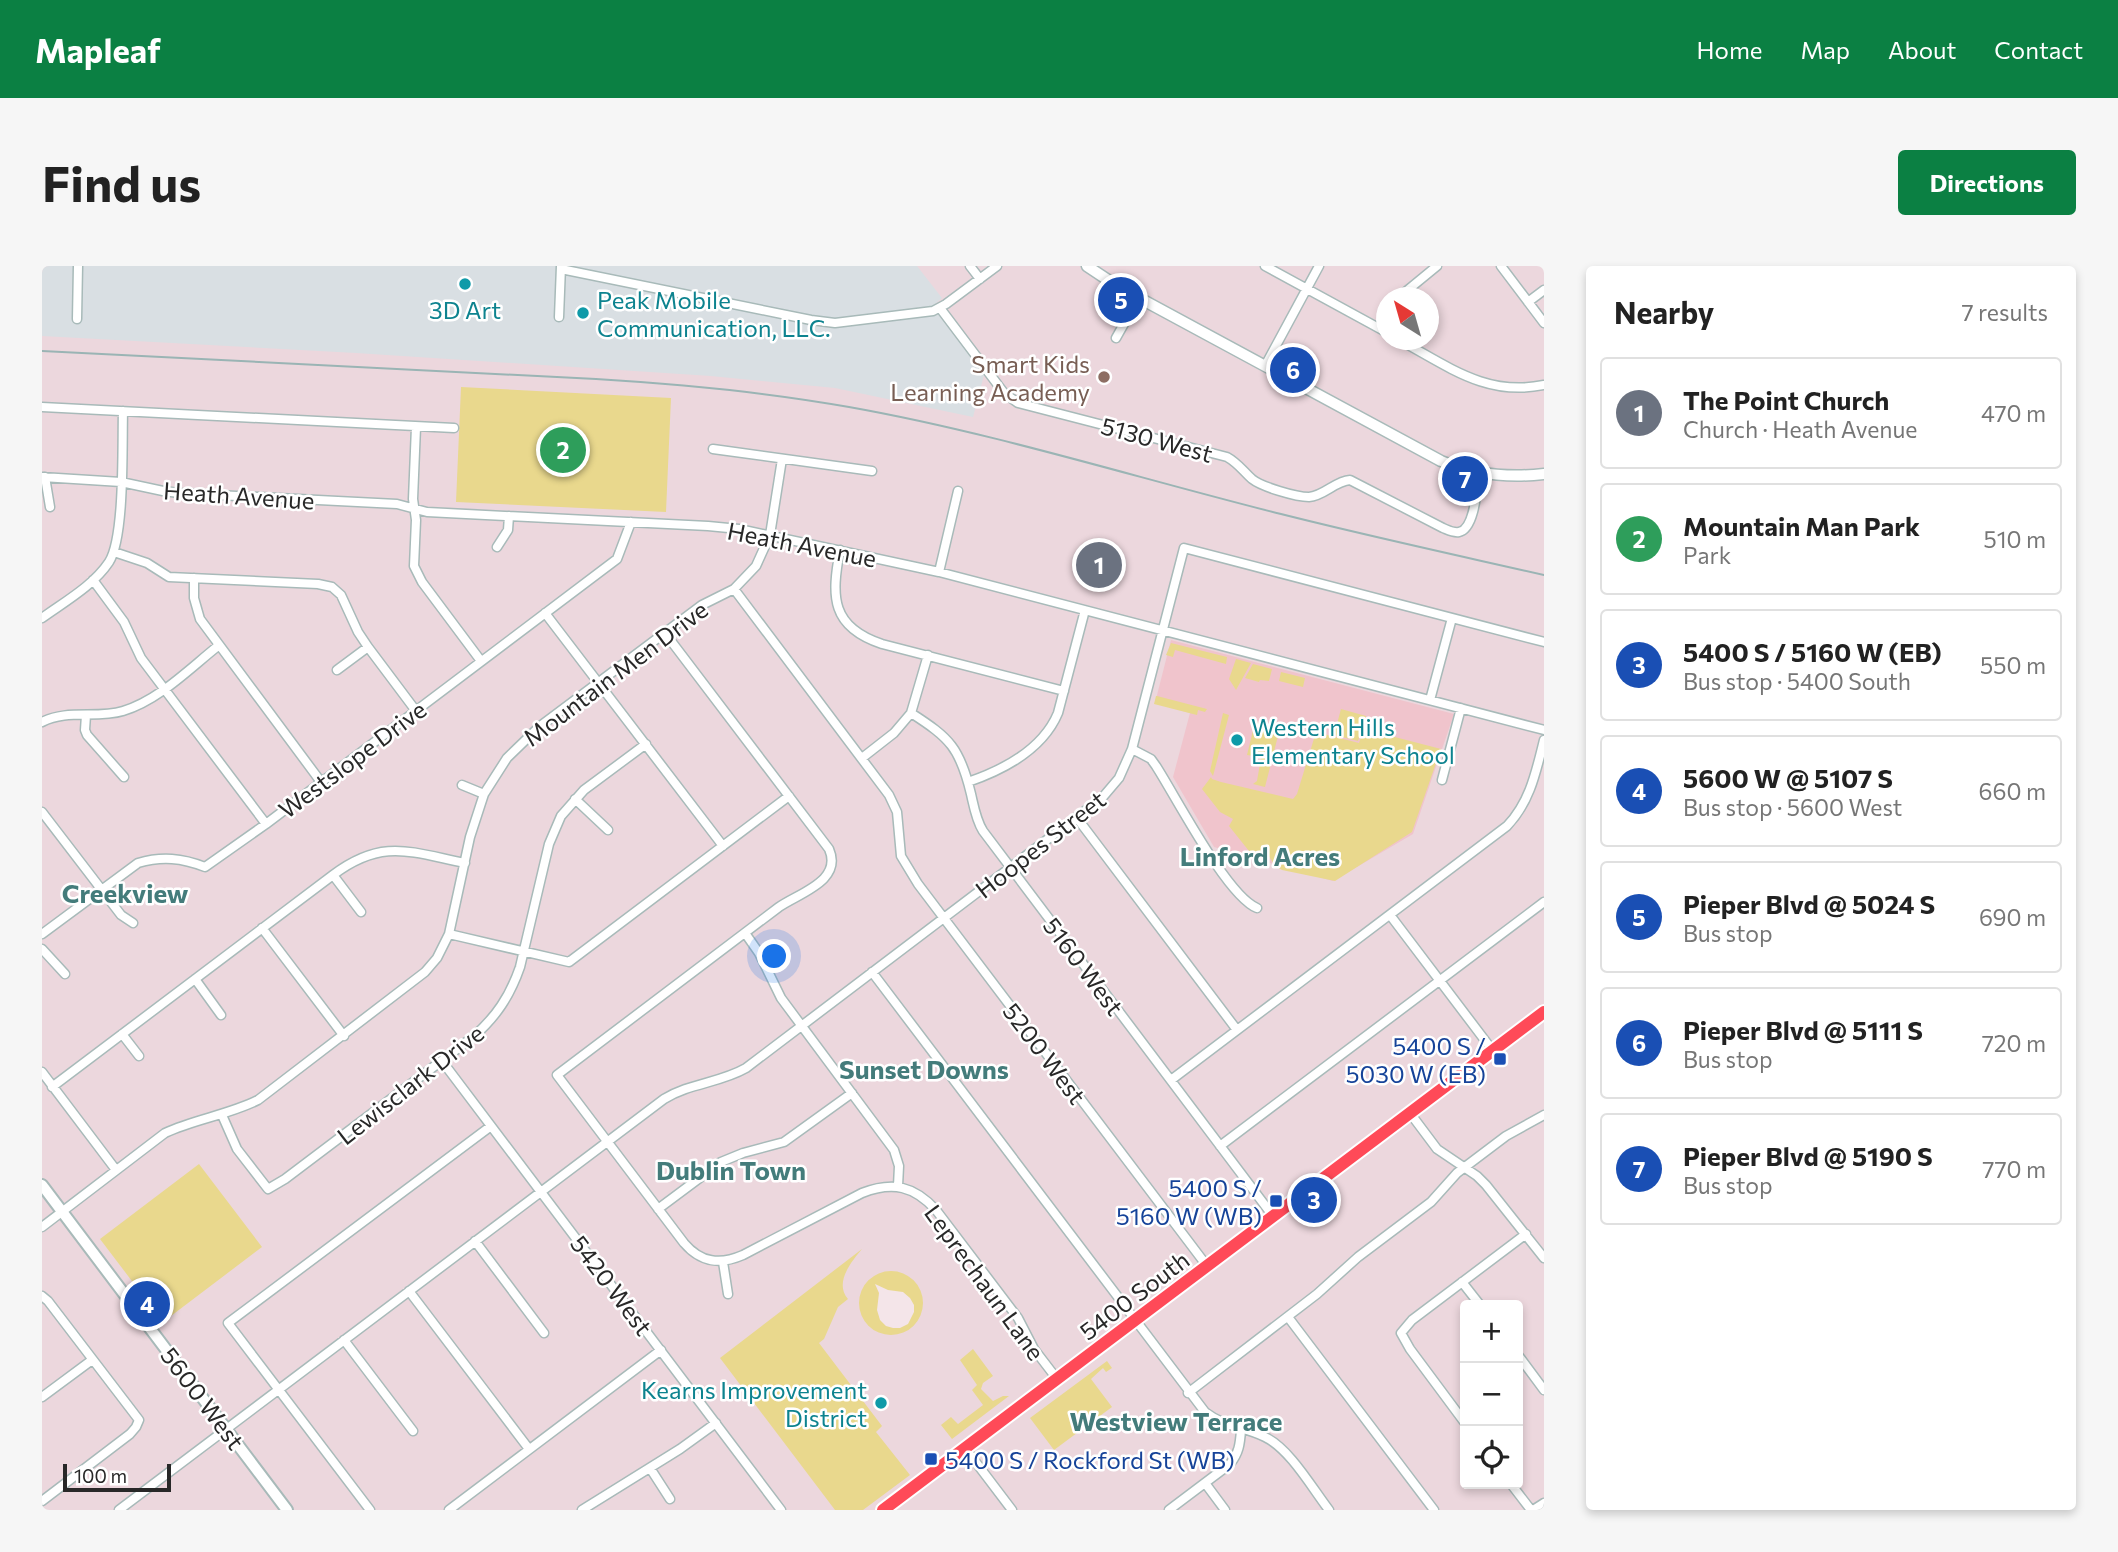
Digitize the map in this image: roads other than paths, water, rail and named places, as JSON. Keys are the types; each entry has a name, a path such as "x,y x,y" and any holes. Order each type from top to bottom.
{"main road":[{"name":"5400 South","path":"883,1510 1544,1012"},
{"name":"5600 West","path":"42,1185 288,1510"}],"street":[{"path":"77,318 78,266"},
{"path":"970,266 980,279"},
{"path":"559,317 561,267 823,323 918,314 940,309 997,266"},
{"path":"1087,266 1427,454 1479,473 1504,476 1544,474"},
{"path":"1265,266 1376,326"},
{"path":"1265,366 1319,266"},
{"path":"1409,287 1437,266"},
{"path":"1501,266 1544,323"},
{"path":"1528,302 1544,290"},
{"path":"1116,338 1139,297"},
{"name":"5130 West","path":"940,309 1003,393 1018,403 1227,457 1258,483 1281,491 1313,496 1350,480 1452,532 1463,531 1468,527 1479,473"},
{"path":"1419,350 1481,382 1511,389 1544,385"},
{"path":"42,407 454,428"},
{"path":"42,618 93,580 110,561 114,552 118,533 123,411"},
{"path":"416,427 416,520 413,558 416,573 481,662"},
{"path":"713,449 872,471"},
{"name":"Mountain Men Drive","path":"42,1227 165,1133 188,1123 241,1109 258,1100 425,972 437,958 449,934 477,814 484,794 501,766 539,727 702,605 734,589 756,566 770,535 782,459"},
{"path":"44,477 50,507"},
{"name":"Heath Avenue","path":"44,477 121,481 163,492 383,503 427,512 708,526 770,535 939,572 1544,730"},
{"path":"939,572 958,491"},
{"path":"497,547 508,530 509,516"},
{"name":"Westslope Drive","path":"42,934 138,863 172,858 205,867 617,559 631,522"},
{"name":"Hoopes Street","path":"119,1510 676,1092 736,1073 1102,799 1125,768 1132,749 1184,548 1452,618"},
{"path":"840,550 834,592 845,621 860,635 1064,691"},
{"path":"114,552 147,563 169,577 318,584 332,587 341,595 368,647 416,711"},
{"path":"194,578 194,598 200,620 321,782"},
{"path":"93,580 119,615 136,650 266,824"},
{"name":"5200 West","path":"734,589 894,803 904,863 943,919 1207,1266"},
{"path":"968,782 1008,765 1043,737 1053,725 1085,610"},
{"path":"545,612 723,846"},
{"path":"1430,700 1452,618 1544,642"},
{"path":"665,633 829,849 832,866 822,881 789,900 557,1075 692,1252 708,1261 723,1262 728,1294"},
{"path":"42,722 57,716 109,714 136,706 164,689 218,646"},
{"path":"337,670 368,647"},
{"path":"862,758 894,733 911,713 928,655"},
{"path":"1443,780 1461,708"},
{"name":"5160 West","path":"911,713 952,744 959,755 979,825 1273,1216"},
{"path":"86,715 87,736 124,777"},
{"path":"1171,1080 1499,833 1515,818 1532,788 1544,740"},
{"name":"Lewisclark Drive","path":"222,1115 237,1149 268,1189 285,1179 488,1024 514,986 553,831 561,816 575,799 646,744"},
{"path":"1132,749 1156,766 1214,862 1241,898 1257,908"},
{"path":"462,785 484,794"},
{"path":"449,934 569,962 789,796"},
{"path":"575,799 608,830"},
{"path":"42,812 121,915 133,923"},
{"path":"1077,818 1237,1030"},
{"path":"52,1087 358,858 382,850 404,851 465,863"},
{"path":"333,875 361,912"},
{"path":"1220,1146 1544,902"},
{"path":"1390,915 1493,1051"},
{"path":"262,928 344,1036"},
{"path":"745,933 760,953 781,998 894,1150 899,1166 898,1186"},
{"path":"42,949 65,974"},
{"path":"873,972 1188,1393 1214,1419 1225,1425 1255,1433 1277,1445 1329,1510"},
{"path":"195,979 221,1014"},
{"path":"122,1034 139,1056"},
{"name":"5420 West","path":"442,1060 779,1509"},
{"path":"42,1072 116,1170"},
{"path":"658,1209 721,1162 784,1142 852,1093"},
{"path":"1410,1113 1437,1149 1486,1185 1544,1258"},
{"path":"1188,1393 1431,1202 1465,1167 1506,1136 1544,1115"},
{"path":"370,1510 228,1323 491,1126"},
{"name":"Leprechaun Lane","path":"723,1262 743,1255 862,1193 876,1188 898,1186 923,1197 936,1210 1018,1318 1034,1349 1057,1379"},
{"path":"1460,1416 1401,1333 1412,1321 1525,1234"},
{"path":"475,1241 544,1333"},
{"path":"1462,1282 1476,1300"},
{"path":"410,1291 529,1449"},
{"path":"42,1296 139,1420 130,1434 42,1501"},
{"path":"1288,1317 1434,1510"},
{"path":"344,1340 413,1431"},
{"path":"449,1510 661,1350"},
{"path":"42,1397 92,1360"},
{"path":"1523,1362 1544,1390"},
{"path":"582,1510 716,1423"},
{"path":"1169,1510 1230,1464 1241,1444 1241,1430"},
{"path":"965,1448 1012,1510"},
{"path":"650,1468 670,1499"},
{"path":"1205,1483 1225,1510"},
{"path":"1515,1489 1532,1510 1544,1503"}],"railway":[{"path":"42,351 628,381 786,397 958,430 1314,522 1544,575"}],"place":[{"name":"3D Art","path":"465,284"},
{"name":"Pieper Blvd @ 5024 S","path":"1121,300"},
{"name":"Peak Mobile Communication, LLC.","path":"583,313"},
{"name":"Pieper Blvd @ 5111 S","path":"1293,370"},
{"name":"Smart Kids Learning Academy","path":"1104,377"},
{"name":"Mountain Man Park","path":"563,450"},
{"name":"Pieper Blvd @ 5190 S","path":"1465,479"},
{"name":"The Point Church","path":"1099,565"},
{"name":"Western Hills Elementary School","path":"1237,740"},
{"name":"5400 S / 5030 W (EB)","path":"1500,1059"},
{"name":"5400 S / 5160 W (EB)","path":"1314,1200"},
{"name":"5400 S / 5160 W (WB)","path":"1276,1201"},
{"name":"5600 W @ 5107 S","path":"147,1304"},
{"name":"Kearns Improvement District","path":"881,1403"},
{"name":"5400 S / Rockford St (WB)","path":"931,1459"}],"district":[{"name":"Linford Acres","path":"1260,855"},
{"name":"Creekview","path":"125,892"},
{"name":"Sunset Downs","path":"924,1068"},
{"name":"Dublin Town","path":"731,1169"},
{"name":"Westview Terrace","path":"1176,1420"}]}
